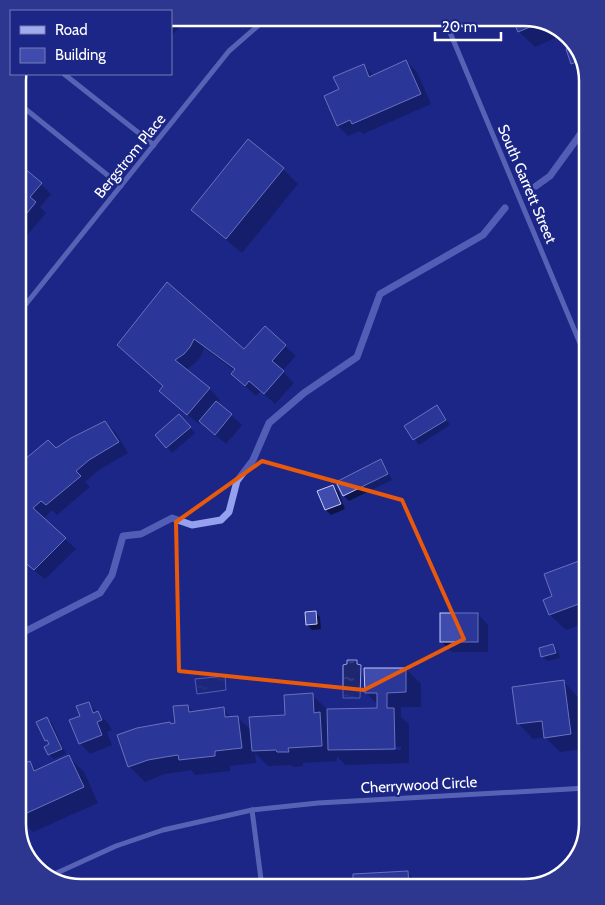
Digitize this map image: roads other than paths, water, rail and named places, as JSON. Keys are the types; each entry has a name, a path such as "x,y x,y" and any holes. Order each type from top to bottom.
{"street":[{"name":"Bergstrom Place","path":"26,304 229,51 258,26"},
{"name":"South Garrett Street","path":"447,26 579,339"},
{"path":"65,75 154,145"},
{"path":"26,109 121,186"},
{"name":"Cherrywood Circle","path":"57,873 116,846 163,830 252,810 318,803 579,788"},
{"path":"252,810 261,879"}],"water":[{"path":"347,660 357,660 357,664 361,665 360,698 343,698 343,665 347,664"},
{"path":"225,676 226,690 197,694 195,679"}],"waterway":[{"path":"536,186 550,176 579,136"},
{"path":"26,631 100,593 112,575 123,536 141,534 172,518 192,525 221,520 229,512 237,481 253,460 269,423 304,393 357,357 380,294 483,235 505,208"}]}
